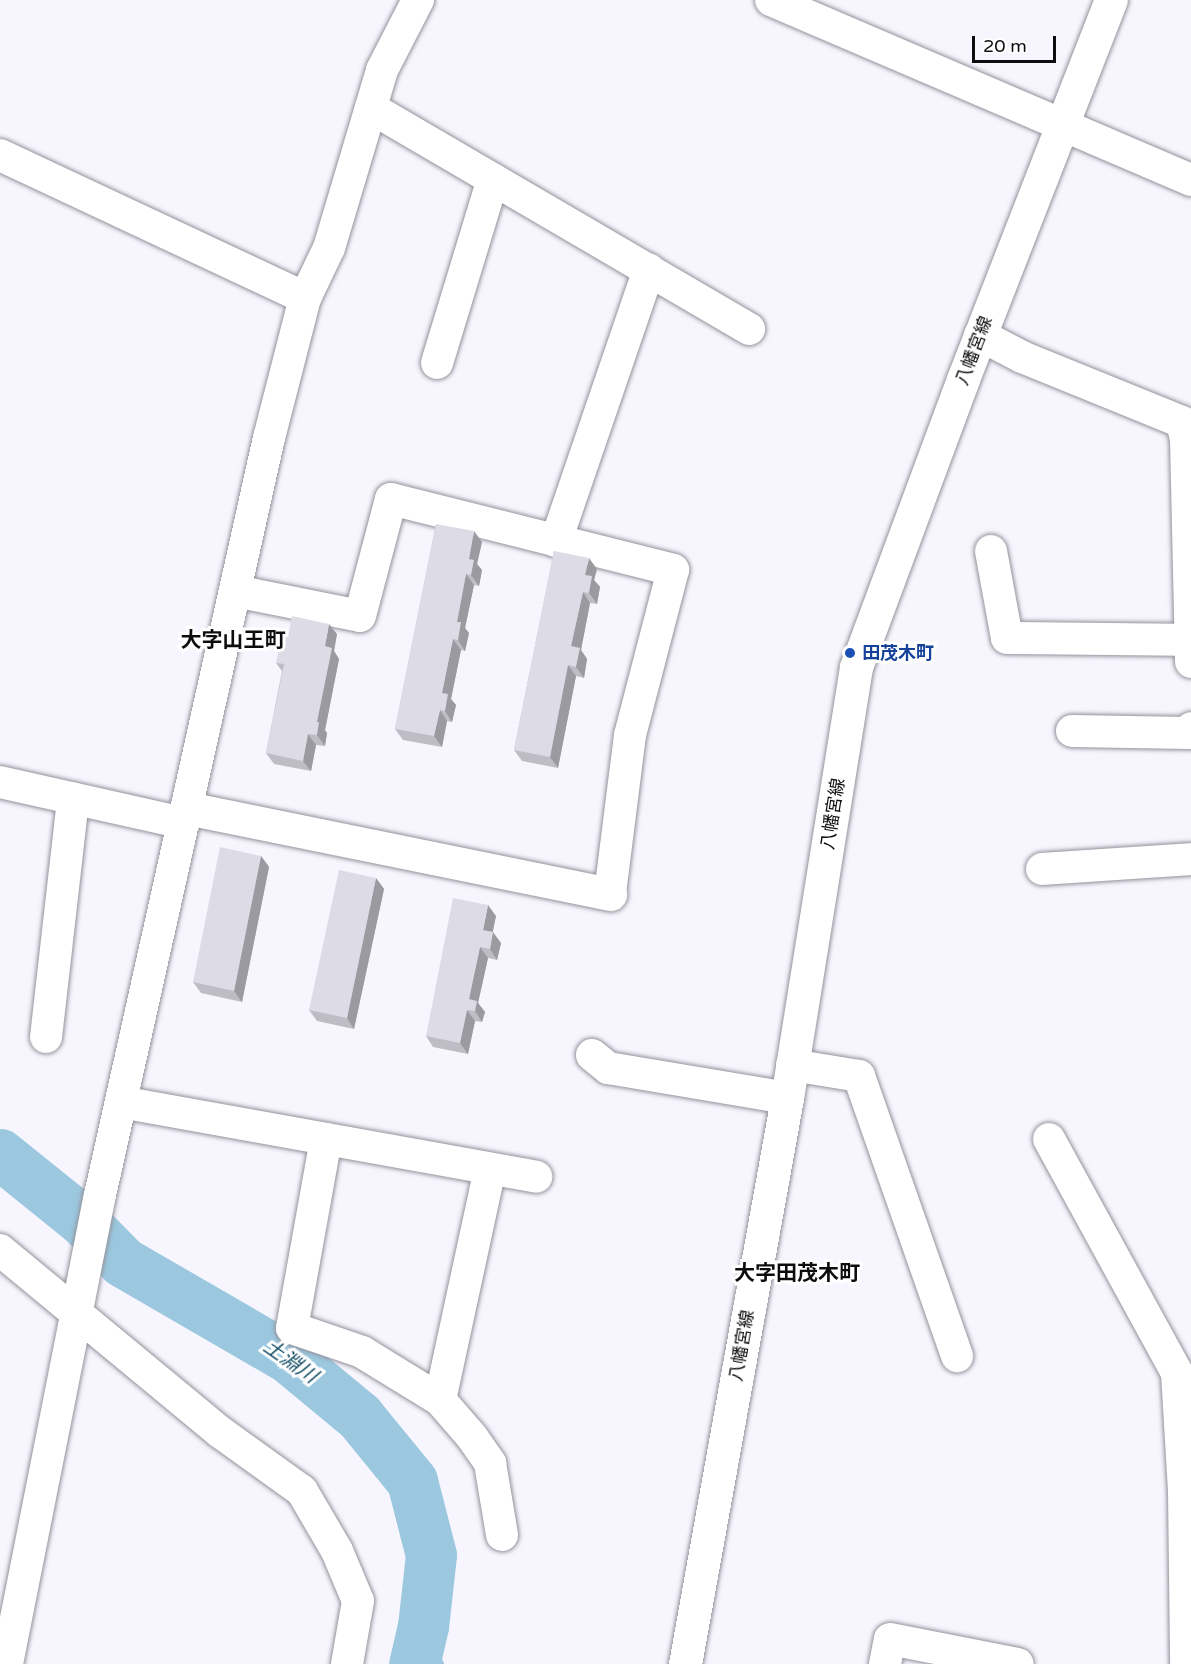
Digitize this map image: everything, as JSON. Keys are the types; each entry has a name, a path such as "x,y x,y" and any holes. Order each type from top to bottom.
{"main road":[{"name":"八幡宮線","path":"685,1664 792,1065 856,667 980,335 1111,0"},
{"path":"185,815 610,894"}],"street":[{"path":"7,1664 100,1196 235,591 304,298 329,248 382,70 418,0"},
{"path":"771,0 1191,180"},
{"path":"371,108 749,329"},
{"path":"0,154 304,298"},
{"path":"436,363 493,179"},
{"path":"556,541 649,270"},
{"path":"980,335 1022,357 1182,422 1186,439 1190,651 1007,638 992,551"},
{"path":"235,591 360,616 391,499 673,570 630,735 610,894"},
{"path":"1072,731 1189,733 1191,728"},
{"path":"0,782 73,800 185,815"},
{"path":"46,1037 73,800"},
{"path":"1042,869 1191,859"},
{"path":"592,1055 608,1068 786,1098"},
{"path":"792,1065 859,1077 957,1356"},
{"path":"121,1102 536,1177"},
{"path":"326,1139 292,1328 362,1352 440,1400 472,1437 490,1463 502,1535"},
{"path":"1049,1139 1177,1373 1188,1491 1186,1664"},
{"path":"440,1400 490,1169"},
{"path":"0,1250 76,1316 219,1432 302,1491 337,1551 358,1601 347,1664"},
{"path":"885,1664 890,1639 1018,1664"}],"building":[{"path":"436,524 474,531 469,559 474,560 471,575 466,574 457,622 461,622 458,640 453,639 442,693 448,694 445,711 440,710 434,736 395,729"},
{"path":"554,551 589,558 585,575 592,576 589,593 583,592 571,646 580,648 576,667 568,665 550,757 514,750"},
{"path":"292,616 329,624 325,646 332,648 317,722 319,722 317,735 308,734 303,761 266,753 284,664 276,663 282,635 288,637"},
{"path":"220,847 261,856 234,991 193,982"},
{"path":"339,870 376,878 347,1018 309,1010"},
{"path":"453,898 488,905 483,930 493,932 490,949 480,947 469,999 477,1001 475,1011 467,1010 460,1043 426,1036"}],"waterway":[{"name":"土淵川","path":"0,1154 83,1221 123,1262 290,1359 359,1416 412,1481 431,1555 423,1626 414,1664"},
{"path":"423,1626 440,1664"}],"place":[{"name":"田茂木町","path":"850,653"}],"district":[{"name":"大字山王町","path":"233,641"},
{"name":"大字田茂木町","path":"797,1274"}]}
